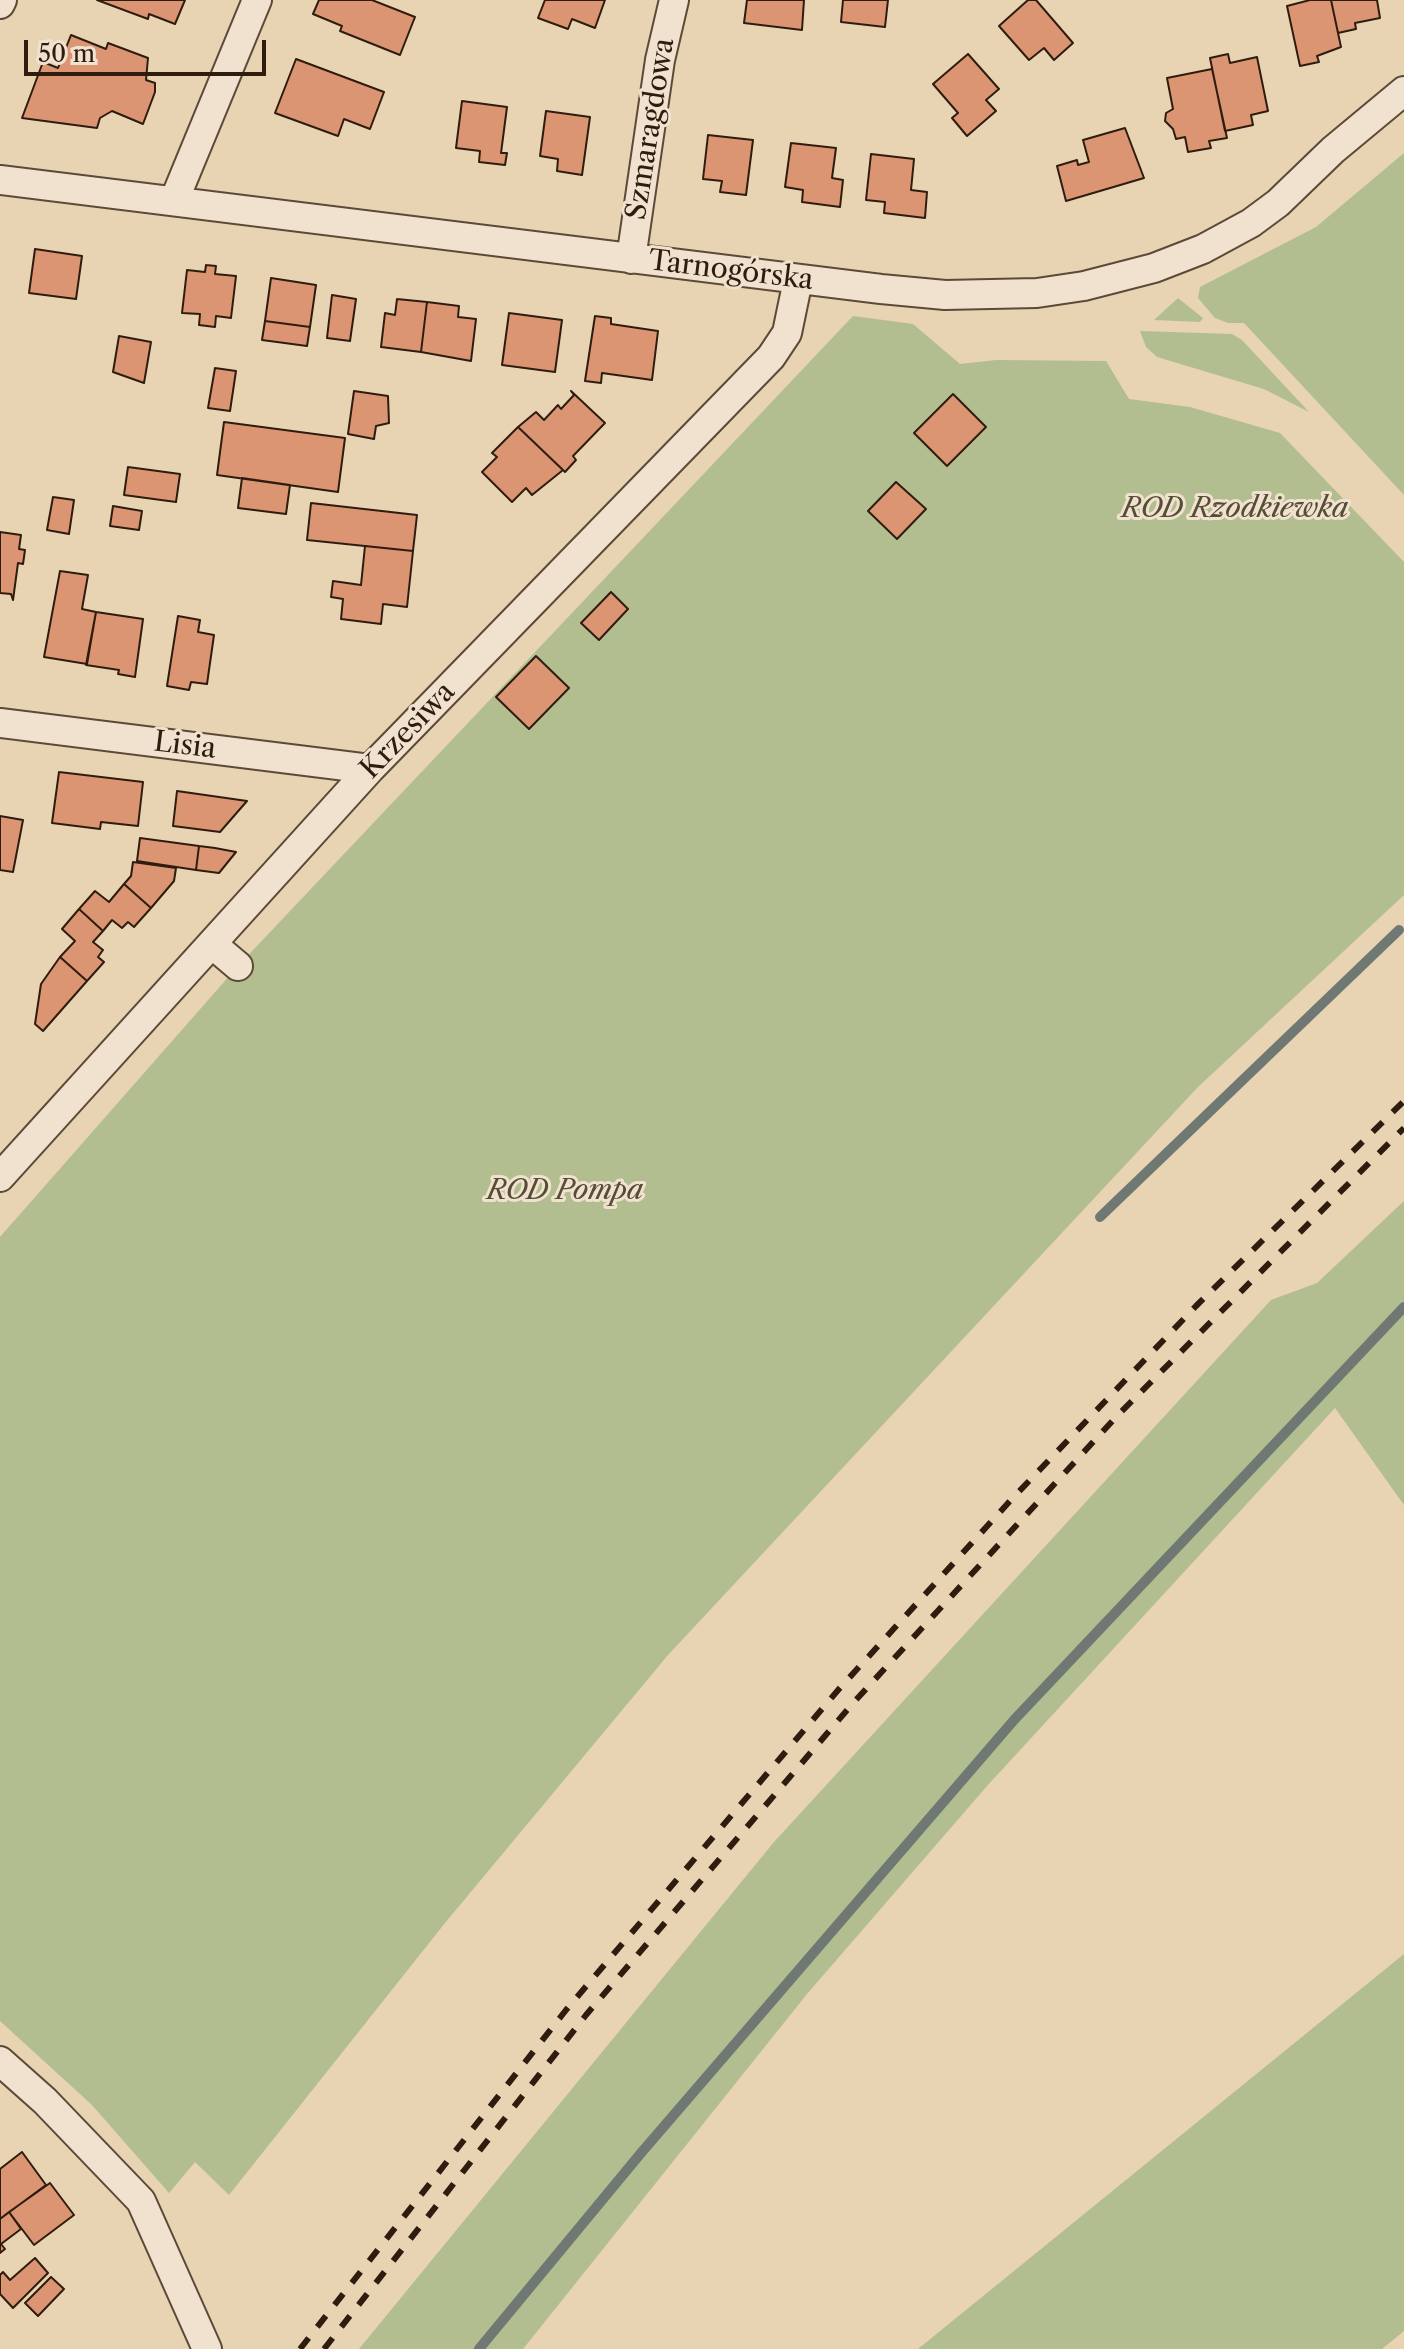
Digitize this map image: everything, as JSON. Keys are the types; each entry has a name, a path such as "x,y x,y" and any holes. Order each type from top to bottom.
{"street":[{"path":"174,201 257,0"},
{"name":"Szmaragdowa","path":"631,259 660,60 674,0"},
{"name":"Tarnogórska","path":"0,180 798,280 916,293 1006,294 1065,290 1129,276 1203,249 1251,223 1404,91"},
{"name":"Krzesiwa","path":"0,1177 370,769 771,357 787,333 798,280"},
{"name":"Lisia","path":"0,723 370,769"},
{"path":"212,944 238,966"},
{"path":"0,2061 141,2201 207,2349"}],"green space":[{"path":"1404,153 1404,495 1244,323 1228,323 1215,318 1198,298 1200,287 1316,227"},
{"path":"1178,298 1203,318 1200,322 1154,320"},
{"name":"ROD Pompa","path":"853,316 913,324 960,364 996,360 1106,361 1129,399 1190,407 1280,433 1404,562 1404,895 1198,1087 668,1655 445,1923 229,2195 195,2162 169,2193 92,2105 0,2021 0,1237 238,966"},
{"path":"1140,331 1232,334 1242,340 1309,412 1264,389 1157,357 1146,347"},
{"path":"1404,1201 1404,1505 1335,1408 987,1786 807,1994 523,2349 359,2349 774,1842 1271,1300 1317,1283"},
{"path":"1404,1954 1404,2331 1382,2349 918,2349"}],"building":[{"path":"97,0 185,0 175,24 149,14 148,19"},
{"path":"319,0 372,0 415,17 400,55 340,31 342,26 313,14"},
{"path":"545,0 605,0 595,28 572,19 568,29 538,18"},
{"path":"747,0 804,0 802,30 744,23"},
{"path":"843,0 888,0 885,27 841,22"},
{"path":"1028,0 1036,0 1073,43 1054,60 1044,48 1029,60 999,26"},
{"path":"1310,0 1331,0 1341,47 1317,56 1319,62 1300,66 1287,6"},
{"path":"1331,0 1377,0 1380,18 1355,23 1356,29 1338,33"},
{"path":"71,35 106,49 108,43 148,58 146,80 155,83 155,92 143,124 112,111 100,118 97,128 22,118 43,62 58,68"},
{"path":"968,54 999,89 986,100 996,111 967,136 952,118 958,113 933,84"},
{"path":"1228,54 1230,63 1257,57 1268,111 1251,115 1253,125 1225,131 1210,58"},
{"path":"296,59 384,92 370,129 344,119 338,136 275,113"},
{"path":"1212,69 1227,138 1209,141 1211,148 1188,152 1185,137 1176,139 1173,129 1165,121 1166,113 1173,109 1167,78"},
{"path":"462,101 507,107 501,153 507,153 505,165 479,162 480,151 456,148"},
{"path":"546,111 590,117 582,175 557,171 558,159 540,156"},
{"path":"1125,128 1144,178 1066,201 1057,166 1077,160 1078,165 1089,162 1083,140"},
{"path":"708,135 753,140 746,195 720,192 722,181 703,179"},
{"path":"791,143 836,148 832,178 843,180 840,207 802,202 803,190 785,187"},
{"path":"871,154 914,159 911,190 927,192 925,218 884,213 885,202 866,200"},
{"path":"35,249 82,256 76,299 29,293"},
{"path":"206,265 216,266 215,274 236,276 231,318 216,316 215,327 199,325 200,314 182,313 187,270 205,272"},
{"path":"271,278 316,285 310,327 265,321"},
{"path":"332,295 356,299 350,341 327,338"},
{"path":"397,299 427,302 421,352 381,347 385,313 395,315"},
{"path":"427,302 459,306 458,317 476,319 471,361 421,352"},
{"path":"509,313 562,320 555,372 502,365"},
{"path":"595,316 611,318 611,324 658,331 652,380 602,373 601,383 585,381"},
{"path":"265,321 310,327 307,346 262,340"},
{"path":"119,336 151,342 144,383 113,372"},
{"path":"215,368 236,371 230,411 208,408"},
{"path":"354,391 388,396 389,423 376,426 374,439 348,434"},
{"path":"571,391 605,423 573,456 576,460 565,472 518,427 536,412 544,420 558,405 561,409 574,395"},
{"path":"953,394 986,427 947,466 914,433"},
{"path":"224,422 345,438 338,492 217,475"},
{"path":"518,427 563,470 532,495 526,488 512,502 482,472 497,457 492,453"},
{"path":"128,467 180,474 176,502 124,495"},
{"path":"242,478 290,485 286,514 238,508"},
{"path":"896,482 926,509 897,539 868,511"},
{"path":"53,497 74,500 69,534 47,530"},
{"path":"311,503 417,515 413,551 307,540"},
{"path":"113,506 142,511 139,530 110,526"},
{"path":"0,532 21,535 19,549 25,550 23,564 18,563 13,600 11,594 0,593"},
{"path":"365,546 413,551 407,607 383,604 381,624 341,619 343,599 331,597 333,581 361,585"},
{"path":"60,571 88,575 82,609 96,612 87,664 44,657"},
{"path":"611,592 628,609 599,640 581,623"},
{"path":"96,612 143,619 135,677 118,674 119,670 86,665"},
{"path":"178,616 200,620 198,632 214,635 207,684 191,682 189,690 167,686"},
{"path":"536,656 569,688 529,729 496,697"},
{"path":"59,772 143,782 138,826 101,822 100,829 52,823"},
{"path":"177,791 247,801 220,832 173,826"},
{"path":"0,816 23,820 13,872 0,870"},
{"path":"140,838 199,846 196,870 137,861"},
{"path":"199,846 236,852 219,873 196,870"},
{"path":"133,862 176,868 174,881 151,908 124,884 131,876"},
{"path":"124,884 151,908 134,927 128,922 122,928 112,920 103,931 79,909 95,891 109,902"},
{"path":"79,909 103,931 93,942 103,950 98,957 104,962 87,981 60,957 75,941 62,929"},
{"path":"60,957 87,981 43,1031 35,1024 41,984"},
{"path":"22,2152 46,2185 0,2219 0,2169"},
{"path":"50,2183 74,2215 34,2245 9,2212"},
{"path":"9,2212 21,2229 1,2244 5,2249 0,2253 0,2219"},
{"path":"35,2258 48,2273 13,2308 0,2294 0,2275 3,2272 10,2280"},
{"path":"51,2277 64,2289 38,2316 25,2303"}],"waterway":[{"path":"1100,1217 1399,930"},
{"path":"479,2349 641,2153 1014,1720 1404,1307"}],"railway":[{"path":"300,2349 566,2010 839,1689 1010,1501 1196,1306 1404,1101"},
{"path":"324,2349 586,2015 854,1702 1117,1416 1404,1128"}],"park label":[{"name":"ROD Rzodkiewka","path":"1235,509"}]}
